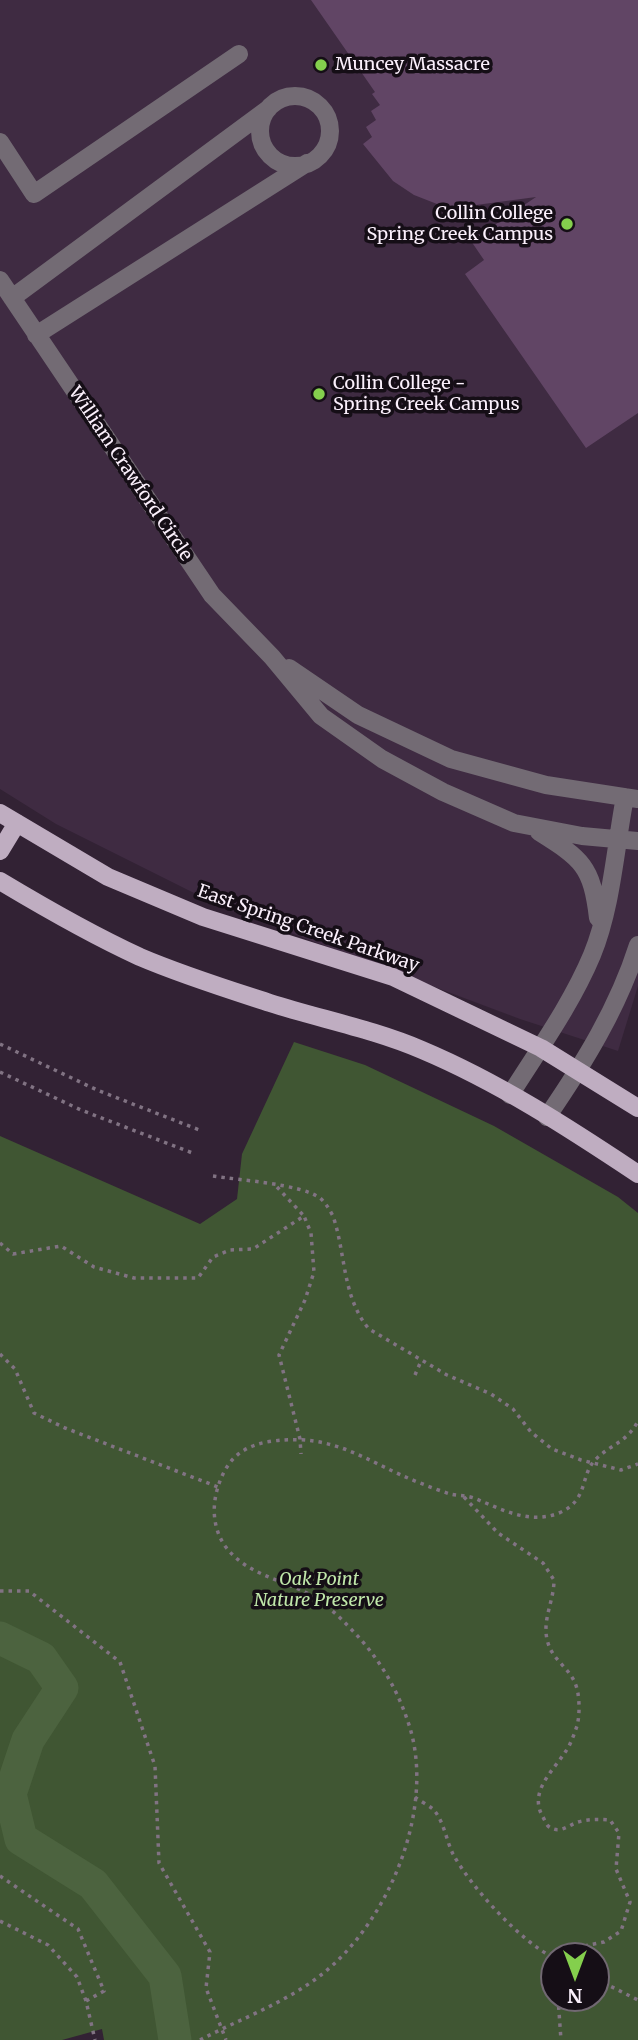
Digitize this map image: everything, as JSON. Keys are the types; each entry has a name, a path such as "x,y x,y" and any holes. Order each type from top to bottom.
{"main road":[{"name":"East Spring Creek Parkway","path":"0,813 122,883 203,917 393,977 541,1048 638,1108"},
{"path":"0,851 17,823"},
{"path":"0,881 40,905 141,957 272,1004 372,1032 421,1050 487,1080 638,1174"}],"lane":[{"path":"0,142 34,194 239,54"},
{"path":"12,298 285,97 309,99 326,115 329,138 316,158 36,335"},
{"path":"268,108 261,120 260,131 261,142 267,152 285,164 296,166 307,163"},
{"name":"William Crawford Circle","path":"0,280 212,595 272,657 321,716 382,759 443,792 514,823 638,841"},
{"name":"William Crawford Circle","path":"272,657 358,715 451,759 546,785 631,798 617,840 607,904 593,954 574,992 510,1095"},
{"path":"527,825 583,863 594,887 599,929"},
{"path":"547,1117 579,1070 620,993 638,945"}],"path":[{"path":"0,1044 97,1090 202,1131"},
{"path":"0,1072 103,1119 195,1154"},
{"path":"213,1176 307,1191 318,1197 327,1205 337,1228 348,1288 359,1318 369,1329 447,1375 491,1394 513,1409 531,1432 552,1450 592,1464 621,1470 638,1464"},
{"path":"277,1186 304,1216 311,1233 314,1272 305,1300 279,1355 300,1439 301,1454"},
{"path":"0,1243 13,1254 61,1246 94,1268 134,1279 198,1278 213,1257 230,1250 253,1249 304,1216"},
{"path":"0,1354 15,1369 34,1413 65,1428 218,1487"},
{"path":"415,1375 421,1361"},
{"path":"200,2040 295,1993 323,1974 351,1947 374,1917 399,1866 409,1835 415,1797 415,1755 411,1730 390,1679 368,1646 333,1610 303,1591 255,1572 240,1563 223,1543 215,1521 215,1496 228,1465 241,1451 268,1441 300,1439 330,1443 449,1494 463,1495 528,1517 548,1516 569,1507 577,1499 592,1464 629,1436 638,1421"},
{"path":"463,1495 498,1533 543,1563 554,1580 545,1628 548,1644 555,1659 575,1683 579,1710 577,1725 568,1749 542,1785 537,1801 547,1826 557,1830 566,1829 575,1822 593,1819 610,1820 620,1833 616,1869 630,1902 621,1931 604,1942"},
{"path":"0,1591 29,1591 120,1662 155,1766 159,1863 209,1952 206,1988 226,2040"},
{"path":"415,1797 432,1809 440,1820 453,1854 480,1893 540,1951"},
{"path":"0,1876 78,1929 104,1991 86,2001"},
{"path":"0,1921 48,1945 77,1978 86,2001 95,2040"},
{"path":"610,1986 638,2000"},
{"path":"559,2012 561,2040"}],"shaded area":[{"name":"Collin College - Spring Creek Campus","path":"0,0 638,0 638,986 618,1051 520,1019 224,908 56,824 0,789"}],"green space":[{"name":"Oak Point Nature Preserve","path":"294,1042 365,1065 494,1126 618,1197 638,1213 638,2040 104,2040 102,2029 62,2040 0,2040 0,1136 200,1224 237,1199 242,1154"}],"building":[{"name":"Collin College Spring Creek Campus","path":"311,0 638,0 638,413 586,448 465,274 484,260 471,241 536,197 461,207 437,204 414,195 393,181 363,144 372,137 366,127 376,120 371,111 380,105 372,94 375,92"}],"waterway":[{"path":"0,1638 41,1658 62,1688 28,1740 10,1794 21,1839 93,1884 165,1976 175,2040"}],"place":[{"name":"Muncey Massacre","path":"321,65"},
{"name":"Collin College Spring Creek Campus","path":"567,224"},
{"name":"Collin College - Spring Creek Campus","path":"319,394"}]}
